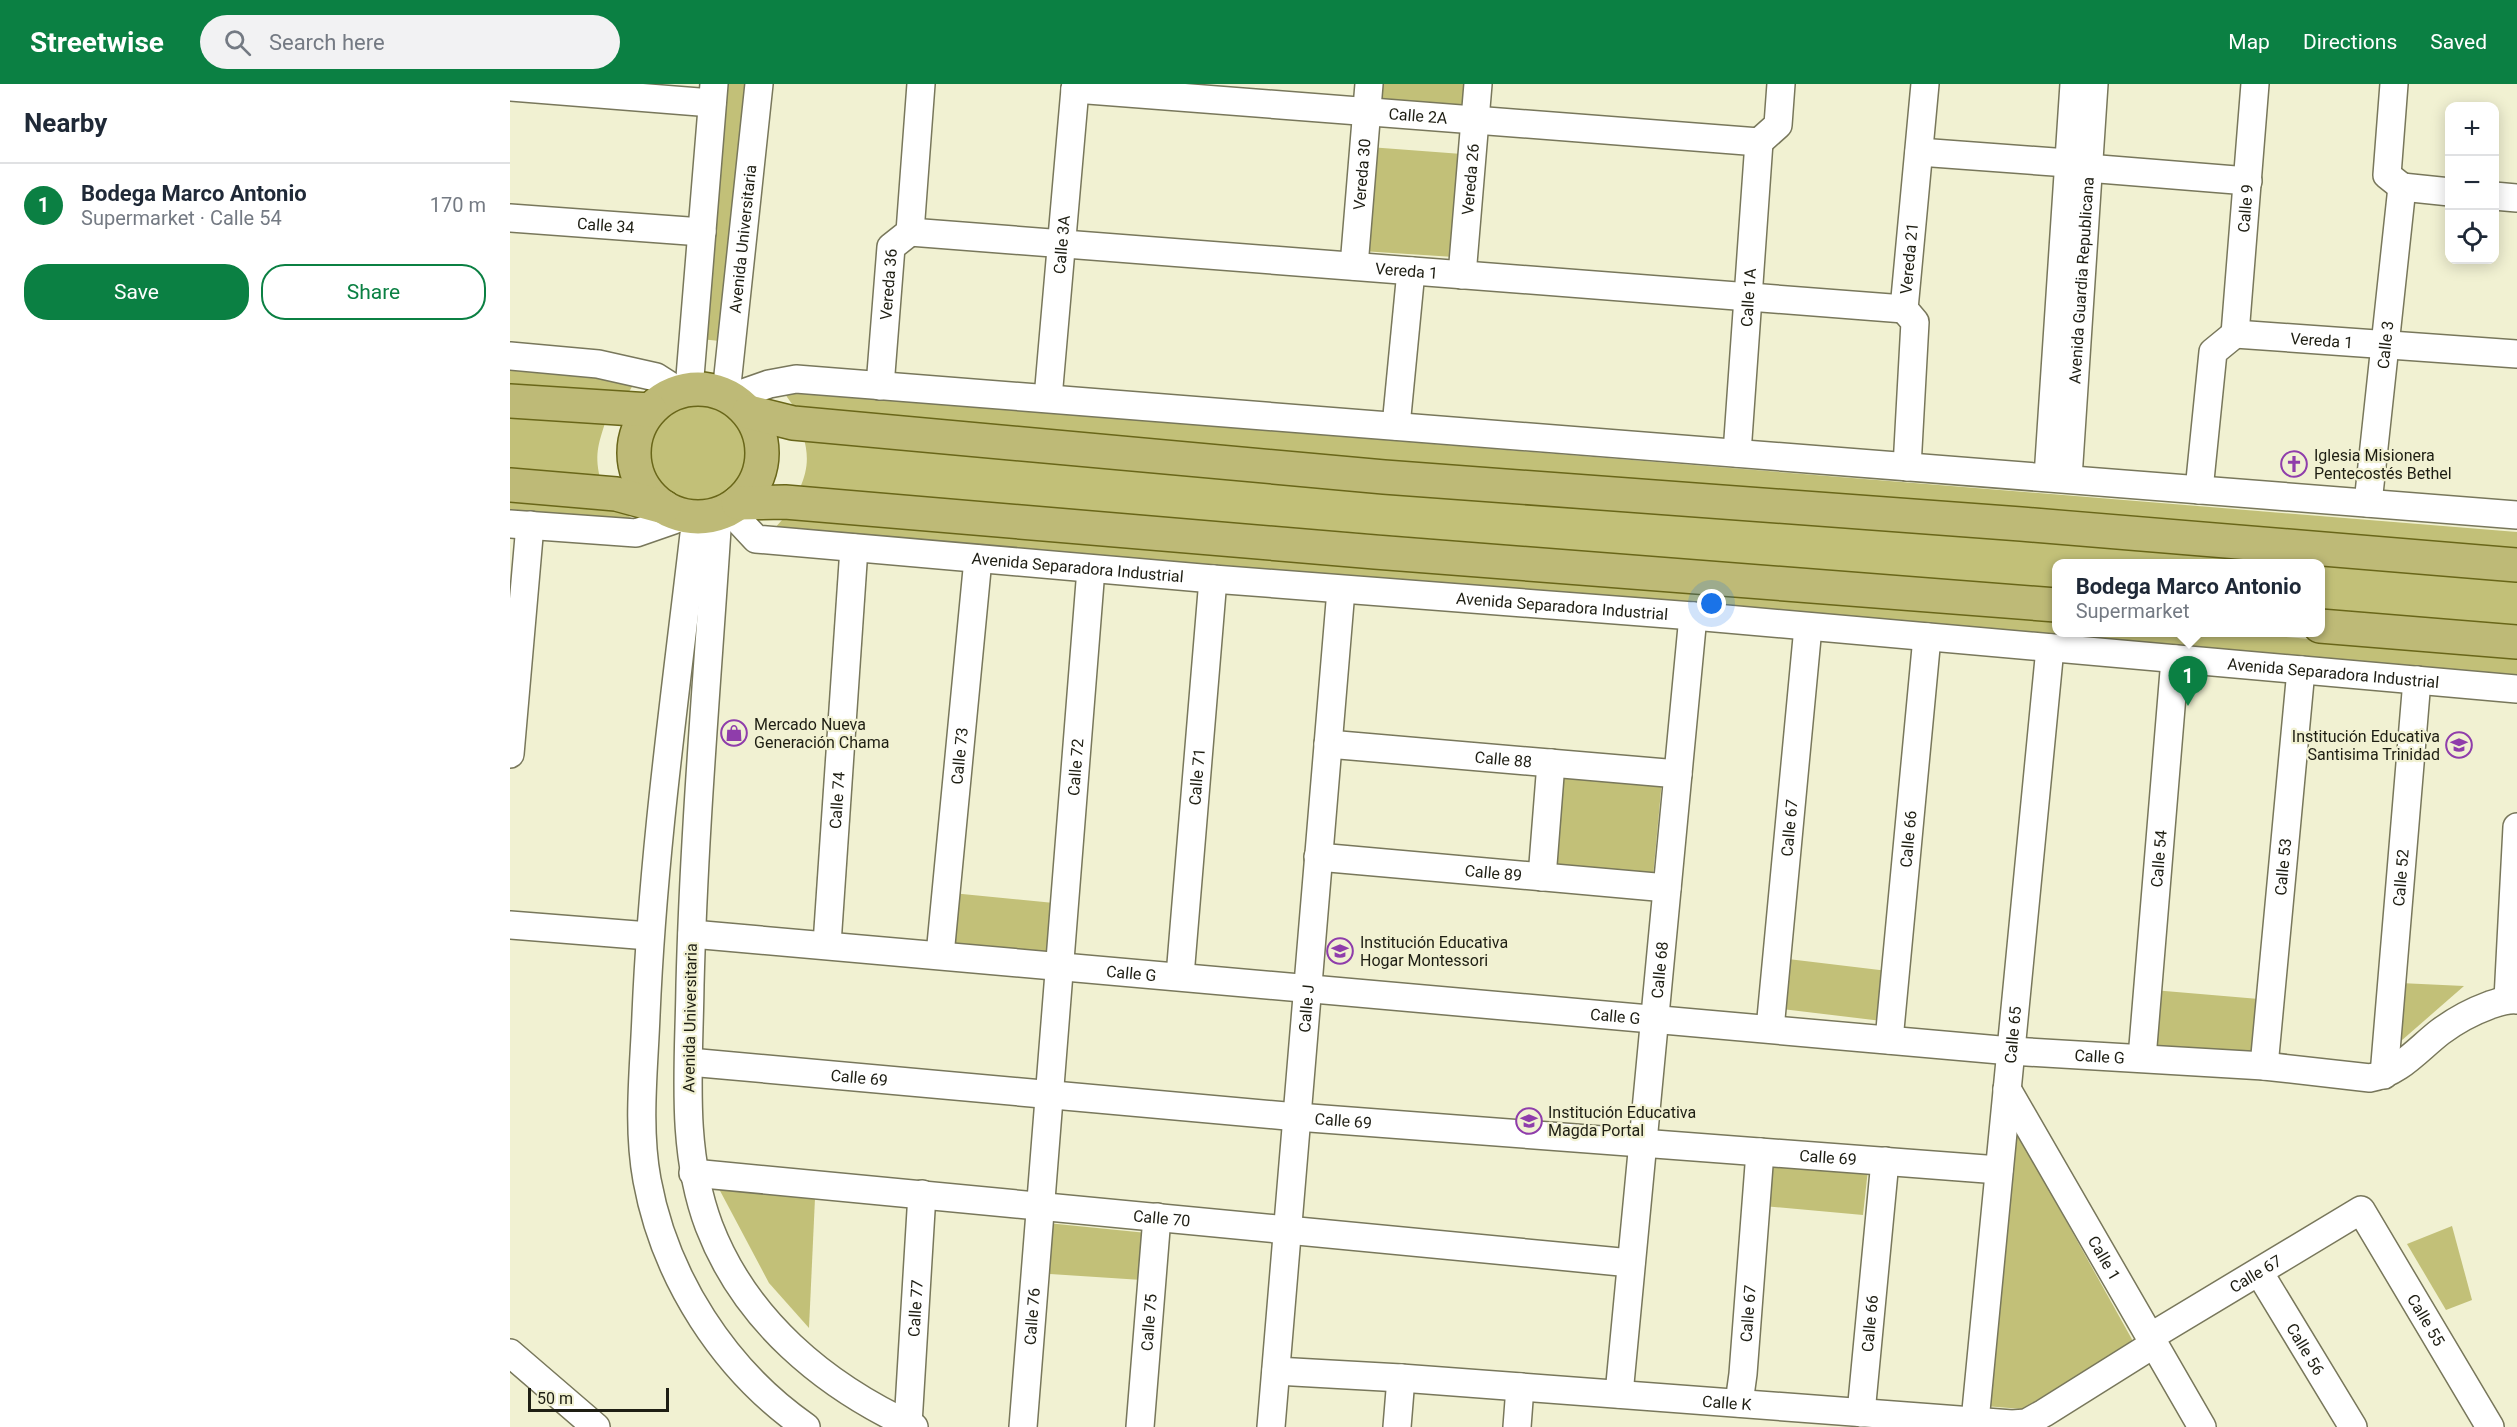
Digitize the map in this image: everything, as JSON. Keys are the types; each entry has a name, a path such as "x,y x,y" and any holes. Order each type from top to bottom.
{"main road":[{"path":"735,401 759,432 762,443 761,466 753,486 705,511 647,493 634,462 638,429 650,410 668,396 683,390 711,389 735,401 793,423 1384,477 2031,525 2517,566"},
{"path":"510,401 650,410"},
{"path":"510,485 616,494 705,511 785,502 1375,552 2052,605"},
{"path":"2325,626 2517,642"}],"street":[{"name":"Avenida Universitaria","path":"735,401 759,84"},
{"name":"Vereda 36","path":"880,386 891,247 910,232 921,84"},
{"name":"Vereda 30","path":"1354,266 1369,84"},
{"name":"Vereda 26","path":"1462,274 1478,84"},
{"path":"1759,142 1778,125 1781,84"},
{"name":"Vereda 21","path":"1907,467 1915,322 1904,309 1925,84"},
{"name":"Avenida Guardia Republicana","path":"2058,477 2077,165 2074,84"},
{"name":"Avenida Guardia Republicana","path":"2077,165 2094,84"},
{"name":"Calle 9","path":"2235,334 2255,84"},
{"path":"2394,84 2387,175 2402,187 2445,191"},
{"path":"510,87 713,94 702,232 683,390 657,377 598,364 510,356"},
{"name":"Calle 2A","path":"1073,87 1759,142"},
{"name":"Calle 3A","path":"1048,398 1073,87"},
{"name":"Calle 1A","path":"1737,453 1759,142"},
{"path":"1919,153 2248,181"},
{"name":"Calle 3","path":"2368,503 2402,187"},
{"path":"2499,196 2517,198"},
{"name":"Calle 34","path":"510,218 702,232"},
{"name":"Vereda 1","path":"910,232 1904,309"},
{"path":"1396,426 1412,271"},
{"path":"2199,490 2213,351 2235,334"},
{"name":"Vereda 1","path":"2235,334 2517,354"},
{"path":"735,401 769,384 795,379 2517,515"},
{"name":"Avenida Universitaria","path":"705,511 689,1062 688,1122 693,1173 709,1227 730,1271 759,1312 791,1348 829,1379 868,1404 911,1426"},
{"path":"510,754 520,525 636,533 705,511 649,936 642,1117 646,1179 662,1236 682,1283 709,1329 744,1374 788,1414 806,1427"},
{"name":"Avenida Separadora Industrial","path":"705,511 756,539 1341,590 1693,616 2517,689"},
{"name":"Calle 74","path":"827,944 854,548"},
{"name":"Calle 73","path":"940,955 978,559"},
{"name":"Calle 72","path":"1048,1094 1091,569"},
{"name":"Calle 71","path":"1180,976 1213,579"},
{"name":"Calle J","path":"1271,1427 1341,590"},
{"name":"Calle 68","path":"1618,1394 1693,616"},
{"name":"Calle 67","path":"1770,1029 1808,627"},
{"name":"Calle 66","path":"1889,1040 1927,637"},
{"name":"Calle 65","path":"1975,1421 2050,648"},
{"name":"Calle 54","path":"2142,1058 2175,659"},
{"name":"Calle 53","path":"2265,1066 2301,670"},
{"name":"Calle 52","path":"2384,1075 2417,680"},
{"name":"Calle 88","path":"1328,744 1678,774"},
{"path":"1542,877 1551,763"},
{"path":"2384,1075 2396,1070 2440,1032 2471,1012 2513,999 2517,827"},
{"name":"Calle 89","path":"1318,857 1667,888"},
{"path":"510,925 649,936"},
{"name":"Calle G","path":"692,934 827,944 2011,1051 2265,1066 2370,1078 2384,1075"},
{"name":"Calle 69","path":"689,1062 1297,1117 1999,1170"},
{"name":"Calle 1","path":"2007,1089 2202,1427"},
{"name":"Calle 76","path":"1023,1427 1048,1094"},
{"name":"Calle 67","path":"1739,1403 1760,1152"},
{"name":"Calle 66","path":"1860,1413 1885,1161"},
{"name":"Calle 70","path":"693,1173 1631,1263"},
{"name":"Calle 77","path":"911,1426 922,1194"},
{"name":"Calle 67","path":"2152,1340 2361,1210"},
{"name":"Calle 55","path":"2361,1210 2490,1427"},
{"name":"Calle 75","path":"1140,1427 1157,1217"},
{"name":"Calle 56","path":"2259,1272 2353,1427"},
{"name":"Calle K","path":"1276,1371 1401,1378 2012,1424 2048,1420 2152,1340"},
{"path":"510,1353 596,1427"},
{"path":"1397,1427 1401,1378"},
{"path":"1517,1427 1520,1387"}],"shaded area":[{"path":"720,84 751,84 730,342 700,339"},
{"path":"1376,84 1470,84 1468,107 1375,101"},
{"path":"1369,147 1462,154 1454,257 1362,251"},
{"path":"510,369 637,379 625,398 510,397"},
{"path":"783,391 2517,532 2517,557 800,416"},
{"path":"697,406 716,410 732,420 742,436 746,455 742,474 732,490 716,500 697,504 678,500 662,490 652,474 648,455 652,436 662,420 678,410"},
{"path":"510,412 606,420 598,450 601,482 510,474"},
{"path":"803,435 2289,559 2052,559 2052,589 800,488 807,462"},
{"path":"510,492 614,501 636,523 510,516"},
{"path":"790,511 2052,617 2052,637 774,529"},
{"path":"2325,562 2517,578 2517,626 2325,610"},
{"path":"2055,637 2287,637 2517,656 2517,676"},
{"path":"1563,772 1662,780 1653,877 1554,869"},
{"path":"952,893 1054,903 1049,954 947,944"},
{"path":"1788,959 1888,971 1882,1021 1782,1009"},
{"path":"2400,983 2464,986 2393,1048"},
{"path":"2153,990 2259,999 2254,1057 2148,1048"},
{"path":"2010,1120 2134,1343 2022,1409 1985,1406"},
{"path":"1767,1160 1868,1169 1863,1215 1763,1206"},
{"path":"718,1187 815,1198 809,1328 769,1283"},
{"path":"1047,1223 1147,1233 1142,1280 1050,1274 1042,1271"},
{"path":"2452,1226 2472,1300 2446,1310 2407,1244"}],"place":[{"name":"Iglesia Misionera Pentecostés Bethel","path":"2294,464"},
{"name":"Bodega Marco Antonio","path":"2188,706"},
{"name":"Mercado Nueva Generación Chama","path":"734,733"},
{"name":"Institución Educativa Santisima Trinidad","path":"2459,745"},
{"name":"Institución Educativa Hogar Montessori","path":"1340,951"},
{"name":"Institución Educativa Magda Portal","path":"1529,1121"}]}
